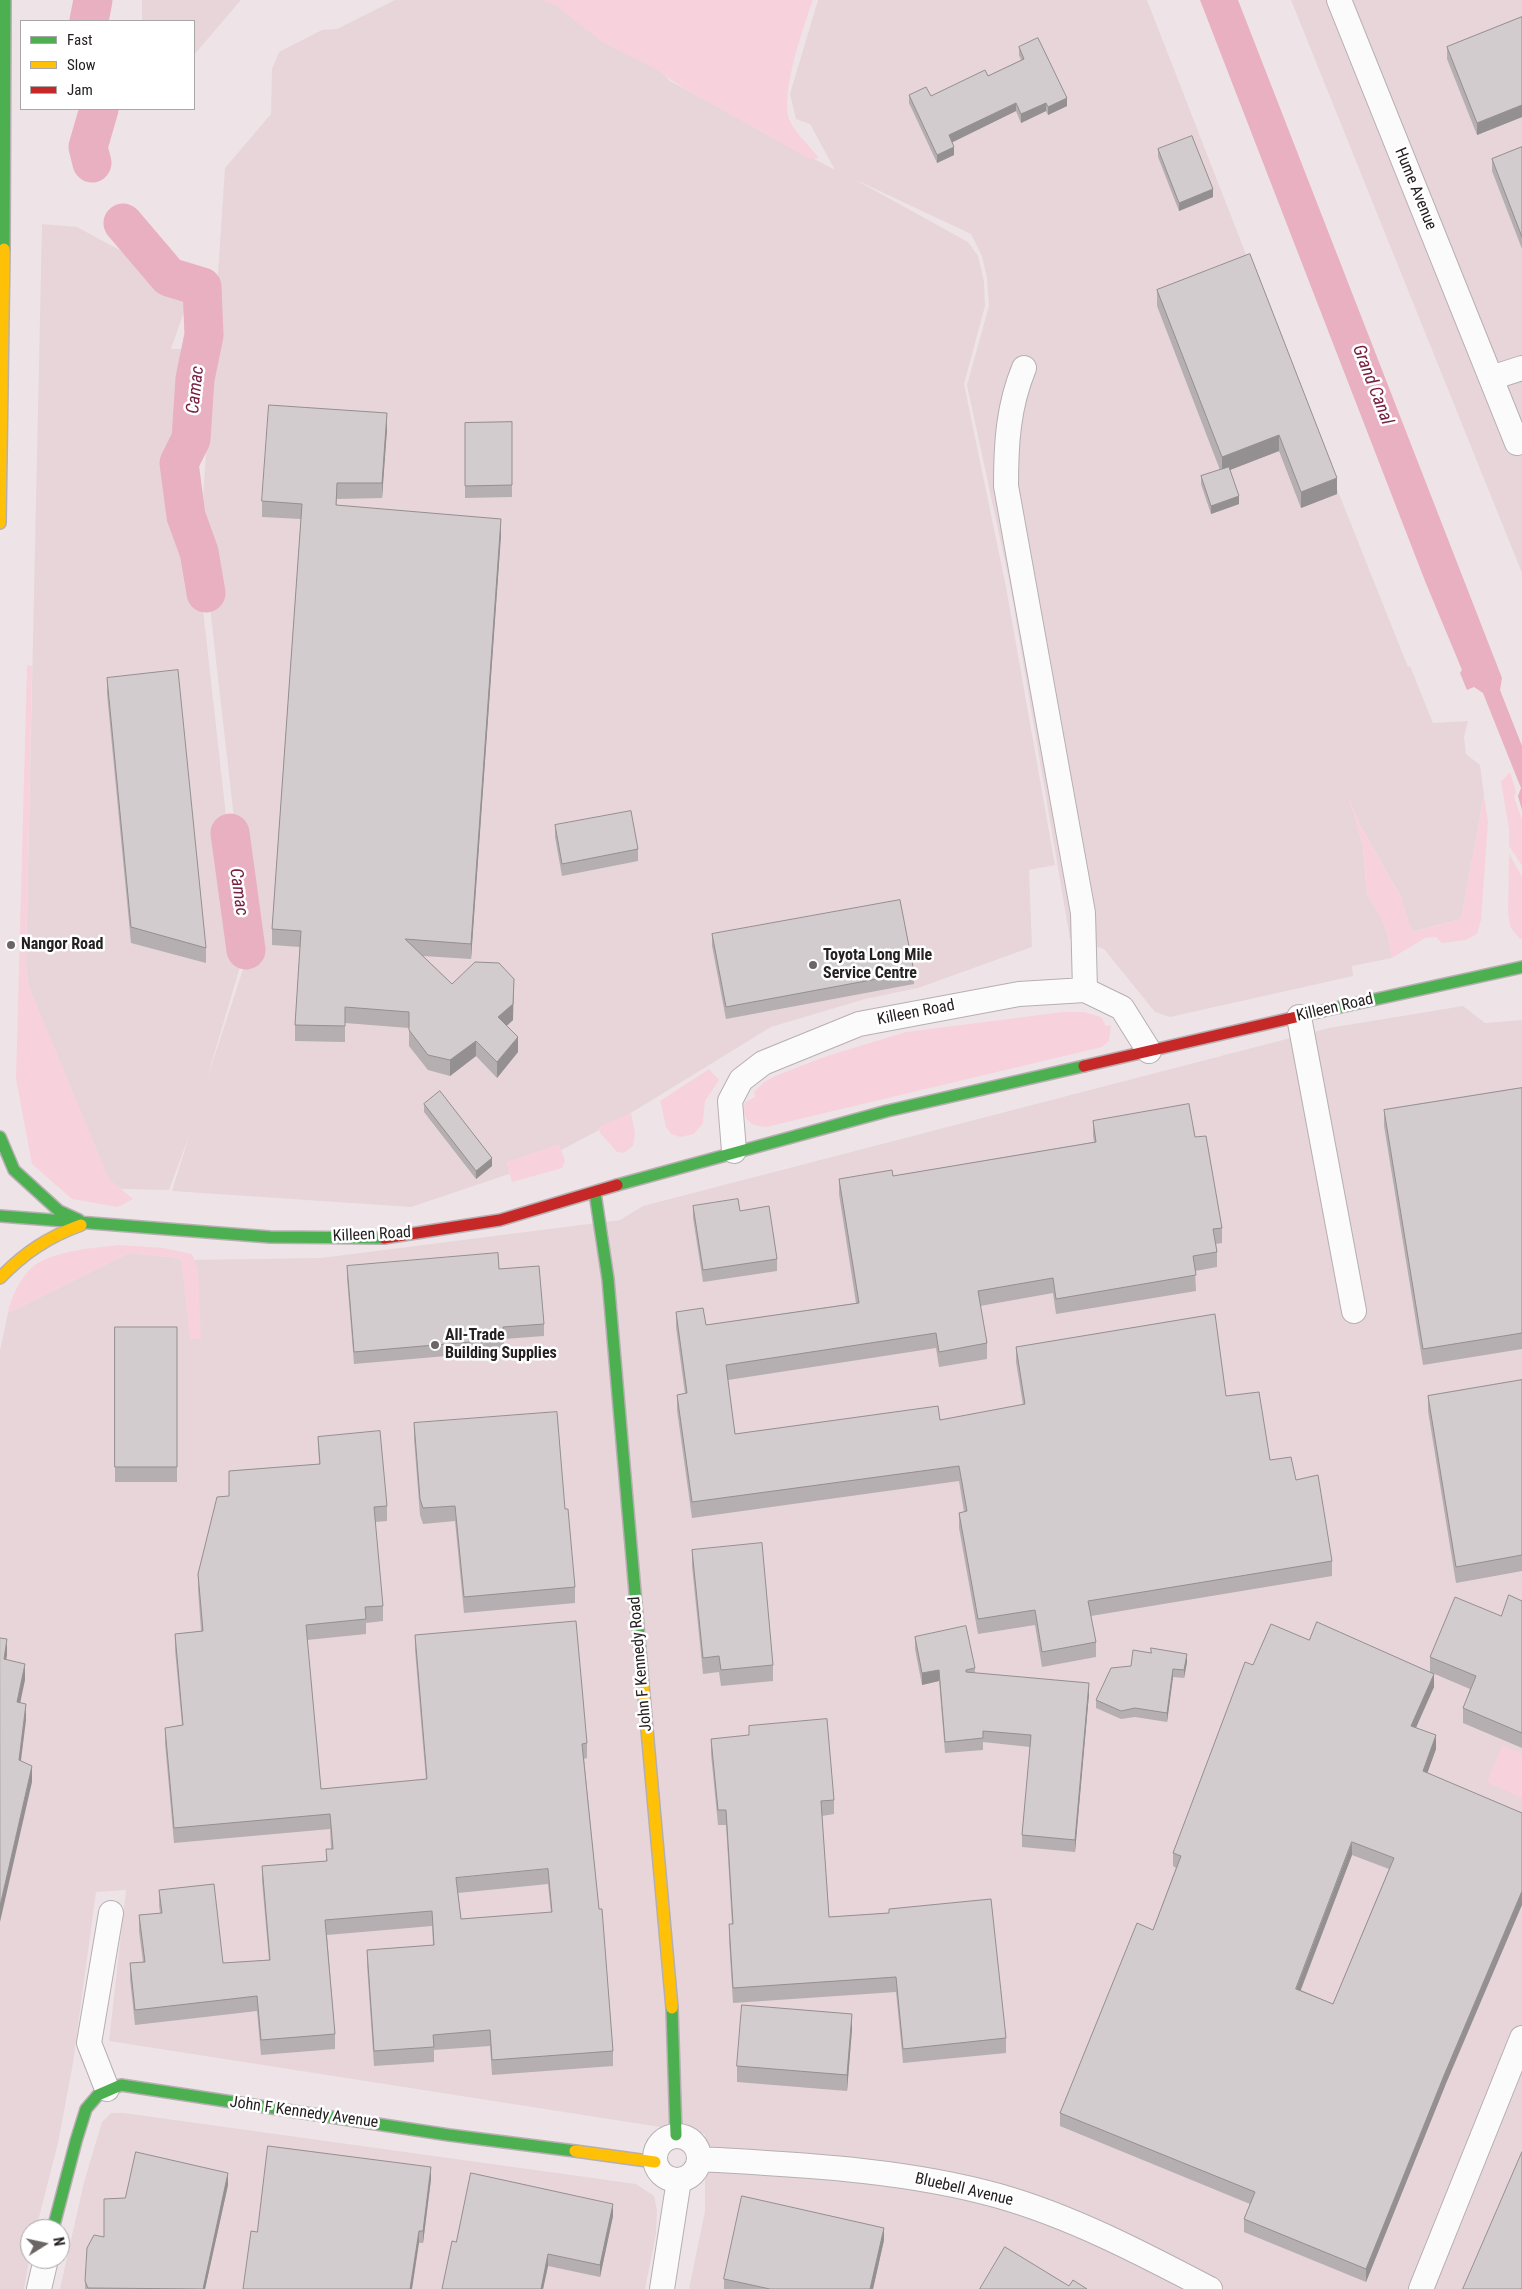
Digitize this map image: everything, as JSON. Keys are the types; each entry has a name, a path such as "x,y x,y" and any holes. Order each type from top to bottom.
{"street":[{"path":"0,523 5,0"},
{"name":"Hume Avenue","path":"1339,0 1517,443"},
{"path":"1024,368 1017,386 1006,441 1006,486 1083,913 1085,990"},
{"path":"1491,378 1522,368"},
{"name":"Killeen Road","path":"0,1216 270,1237 386,1238 500,1220 734,1151 887,1111 1522,967"},
{"name":"Killeen Road","path":"734,1151 730,1102 741,1080 762,1063 859,1024 1019,994 1085,990 1122,1008 1149,1051"},
{"path":"1299,1017 1354,1311"},
{"path":"0,1137 14,1170 59,1211 87,1223"},
{"name":"John F Kennedy Road","path":"595,1193 608,1279 655,1830 670,1970 676,2090 676,2135"},
{"path":"0,1278 24,1252 54,1234 87,1223"},
{"path":"56,2219 80,2126 90,2101 108,2089 89,2043 111,1912"},
{"path":"1421,2289 1522,2038"},
{"name":"John F Kennedy Avenue","path":"108,2089 121,2085 450,2135 655,2162"},
{"path":"676,2135 684,2136 692,2141 697,2148 700,2159 698,2166 691,2175 679,2180 664,2177 658,2171 655,2162 655,2154 659,2144 665,2139 676,2135"},
{"name":"Bluebell Avenue","path":"700,2159 767,2163 923,2179 1000,2196 1076,2224 1210,2289"},
{"path":"662,2289 679,2180"},
{"path":"38,2289 43,2269"}],"shaded area":[{"path":"142,0 241,0 195,54 195,20 142,20"},
{"path":"395,0 552,0 642,50 670,81 835,170 810,124 796,119 790,94 818,0 1147,0 1247,257 1245,258 1408,667 1410,666 1433,723 1468,721 1464,737 1466,754 1480,765 1484,795 1461,919 1411,932 1401,897 1360,825 1349,798 1363,846 1367,895 1381,917 1388,937 1392,958 1352,966 1353,976 1170,1017 1155,1012 1104,949 1070,939 1010,585 967,385 989,306 987,278 982,256 971,234 854,179 968,242 978,256 984,282 985,306 964,384 1006,587 1055,865 1029,870 1032,947 918,988 865,999 771,1027 626,1116 527,1168 411,1207 172,1191 189,1136 169,1190 122,1189 105,1183 28,984 26,962 42,224 77,227 192,289 171,349 185,349 180,557 186,593 201,591 242,960 206,1082 249,951 201,528 225,168 271,114 272,69 279,52 322,30 337,29"},
{"path":"540,0 813,0 794,60 787,109 792,125 819,158 810,159 685,89 652,67 602,42 555,5"},
{"path":"1291,0 1522,0 1522,573"},
{"path":"27,665 32,666 26,962 28,984 109,1179 133,1199 118,1207 72,1199 32,1164 16,1079"},
{"path":"1510,772 1516,792 1514,797 1522,820 1522,866 1509,846 1509,829 1501,782"},
{"path":"1347,792 1360,825 1401,897 1412,932 1461,919 1484,795 1488,822 1481,920 1477,934 1466,940 1442,943 1436,937 1425,938 1392,958 1388,937 1381,918 1367,895 1363,846"},
{"path":"1509,853 1522,877 1522,939 1510,927 1508,911"},
{"path":"1463,1006 1485,1023 1522,1020 1522,2289 689,2289 705,2211 705,2134 109,2041 126,1890 96,1892 73,2063 58,2143 39,2219 20,2219 20,2269 28,2269 24,2289 0,2289 0,1350 8,1313 129,1253 178,1258 181,1260 321,1258 620,1220 643,1206 1329,1028"},
{"path":"1063,1012 1084,1012 1101,1017 1106,1026 1111,1025 1109,1041 1102,1047 766,1127 751,1123 744,1113 745,1102 755,1097 754,1092 764,1082 827,1056 906,1032"},
{"path":"709,1069 719,1080 705,1101 703,1123 694,1134 680,1137 671,1134 666,1127 660,1101"},
{"path":"631,1113 635,1133 633,1146 624,1153 617,1152 600,1133 599,1127"},
{"path":"559,1144 565,1161 562,1168 512,1182 506,1162"},
{"path":"119,1245 164,1248 192,1254 198,1270 201,1339 190,1339 181,1260 178,1258 129,1253 8,1313 18,1285 27,1272 38,1263 67,1252"},
{"path":"1502,1745 1522,1754 1522,1798 1487,1782"},
{"path":"111,2113 124,2113 636,2184 654,2196 657,2210 656,2234 645,2289 60,2289 64,2269 70,2269 70,2244 84,2182 102,2122"}],"water":[{"name":"Grand Canal","path":"1200,0 1238,0 1502,678 1500,690 1522,746 1522,810 1518,796 1521,788 1483,693 1474,687 1467,690 1460,673 1462,670 1425,581"}],"building":[{"path":"1522,17 1522,105 1477,123 1447,47"},
{"path":"1038,38 1067,98 1048,107 1046,103 1021,114 1016,103 949,135 954,147 937,155 909,95 926,87 931,96 985,70 988,76 1024,59 1019,47"},
{"path":"1192,136 1213,189 1179,203 1158,149"},
{"path":"1522,147 1522,237 1492,159"},
{"path":"1250,254 1337,478 1301,492 1279,435 1222,457 1157,290"},
{"path":"269,405 387,413 382,483 337,483 336,505 501,519 471,944 405,939 452,984 475,962 499,963 514,979 513,1004 498,1017 518,1037 497,1062 476,1041 450,1060 428,1055 409,1030 409,1012 345,1007 345,1026 295,1025 301,931 272,929 302,504 262,501"},
{"path":"512,422 512,485 465,486 465,423"},
{"path":"1229,467 1239,496 1211,506 1201,476"},
{"path":"178,670 206,948 131,927 107,678"},
{"path":"631,811 638,849 562,864 555,825"},
{"name":"Toyota Long Mile Service Centre","path":"900,900 914,972 726,1007 712,934"},
{"path":"1522,1088 1522,1333 1423,1349 1384,1110"},
{"path":"440,1091 492,1158 476,1171 424,1104"},
{"path":"1189,1104 1195,1137 1206,1136 1222,1228 1213,1229 1217,1252 1193,1256 1196,1275 1056,1299 1053,1278 978,1291 987,1343 939,1352 936,1333 726,1365 735,1434 938,1406 940,1420 1025,1404 1016,1347 1215,1314 1226,1396 1259,1392 1270,1460 1291,1457 1296,1480 1318,1475 1332,1561 1088,1601 1096,1642 1042,1652 1035,1610 978,1619 959,1513 967,1511 959,1466 692,1502 677,1395 687,1393 676,1312 703,1308 706,1325 859,1303 839,1179 892,1170 893,1176 1096,1142 1093,1121"},
{"path":"738,1199 740,1211 769,1206 777,1259 703,1270 693,1206"},
{"path":"498,1253 499,1269 539,1266 544,1324 503,1327 504,1339 354,1352 347,1266"},
{"path":"115,1327 177,1327 177,1467 115,1467"},
{"path":"1522,1380 1522,1555 1456,1567 1428,1396"},
{"path":"557,1412 565,1509 568,1509 575,1587 464,1597 455,1506 423,1508 420,1499 414,1423"},
{"path":"380,1431 387,1506 374,1507 383,1606 365,1607 366,1619 306,1625 321,1789 427,1779 415,1635 576,1621 587,1743 582,1744 599,1909 602,1909 613,2051 492,2060 490,2030 433,2035 434,2047 374,2051 367,1950 434,1945 432,1911 325,1920 335,2034 261,2040 257,1996 135,2010 130,1963 145,1962 139,1915 162,1913 159,1890 214,1884 223,1963 270,1960 262,1866 327,1861 326,1849 333,1849 330,1814 174,1828 165,1728 183,1725 175,1634 203,1631 198,1574 217,1497 229,1496 229,1471 320,1464 318,1437","holes":["548,1869 552,1912 461,1919 456,1878"]},
{"path":"762,1543 773,1665 721,1670 719,1656 703,1658 692,1550"},
{"path":"1509,1595 1522,1601 1522,1733 1463,1708 1476,1676 1430,1657 1455,1597 1501,1616"},
{"path":"1317,1622 1434,1674 1411,1726 1436,1735 1423,1771 1522,1813 1522,1891 1445,2073 1366,2269 1244,2219 1255,2192 1060,2113 1137,1923 1153,1930 1181,1856 1173,1853 1245,1662 1253,1665 1271,1624 1309,1640","holes":["1352,1842 1394,1858 1333,2004 1296,1989"]},
{"path":"966,1626 975,1668 966,1670 966,1672 1089,1683 1075,1840 1022,1835 1031,1735 983,1731 983,1738 945,1742 939,1670 922,1673 915,1637"},
{"path":"0,1638 7,1639 4,1659 25,1664 17,1702 26,1704 19,1760 32,1766 0,1906"},
{"path":"1151,1648 1187,1654 1184,1670 1173,1669 1167,1713 1135,1708 1121,1711 1096,1700 1111,1668 1131,1666 1133,1650 1151,1653"},
{"path":"827,1719 834,1800 821,1801 829,1917 889,1913 889,1909 991,1899 1006,2038 903,2049 896,1977 733,1988 729,1924 733,1924 726,1810 718,1810 711,1739 749,1735 749,1726"},
{"path":"742,2005 852,2014 847,2075 737,2066"},
{"path":"268,2146 431,2167 423,2231 419,2231 410,2289 243,2289 251,2231 257,2232"},
{"path":"136,2152 228,2173 203,2289 88,2288 85,2281 87,2248 94,2235 104,2237 104,2199 125,2198"},
{"path":"1522,2152 1522,2289 1463,2289"},
{"path":"471,2173 613,2204 600,2265 548,2254 541,2289 442,2289 452,2241 456,2242"},
{"path":"742,2196 884,2228 870,2289 770,2289 724,2279"},
{"path":"1005,2247 1069,2286 1073,2280 1087,2289 980,2289"}],"waterway":[{"name":"Camac","path":"89,20 93,0"},
{"name":"Camac","path":"92,163 88,147 99,110"},
{"name":"Camac","path":"123,223 169,277 202,287 204,335 195,379 191,439 179,463 186,516 199,552 206,593"},
{"name":"Camac","path":"230,833 246,950"}],"traffic: fast":[{"path":"4,249 5,0"},
{"path":"1322,1011 1522,967"},
{"path":"617,1185 887,1111 1084,1066"},
{"path":"0,1137 14,1170 59,1211 79,1220"},
{"path":"595,1193 608,1279 643,1685"},
{"path":"0,1216 270,1237 384,1238"},
{"path":"672,2008 676,2135"},
{"path":"56,2219 86,2109 98,2095 121,2085 449,2135 575,2151"}],"traffic: slow":[{"path":"0,523 4,249"},
{"path":"0,1278 37,1247 81,1225"},
{"path":"643,1685 672,2008"},
{"path":"575,2151 655,2162"}],"traffic: jam":[{"path":"1084,1066 1322,1011"},
{"path":"384,1238 500,1220 617,1185"}],"place":[{"name":"Nangor Road","path":"11,945"},
{"name":"Toyota Long Mile Service Centre","path":"813,965"},
{"name":"All-Trade Building Supplies","path":"435,1345"}]}
